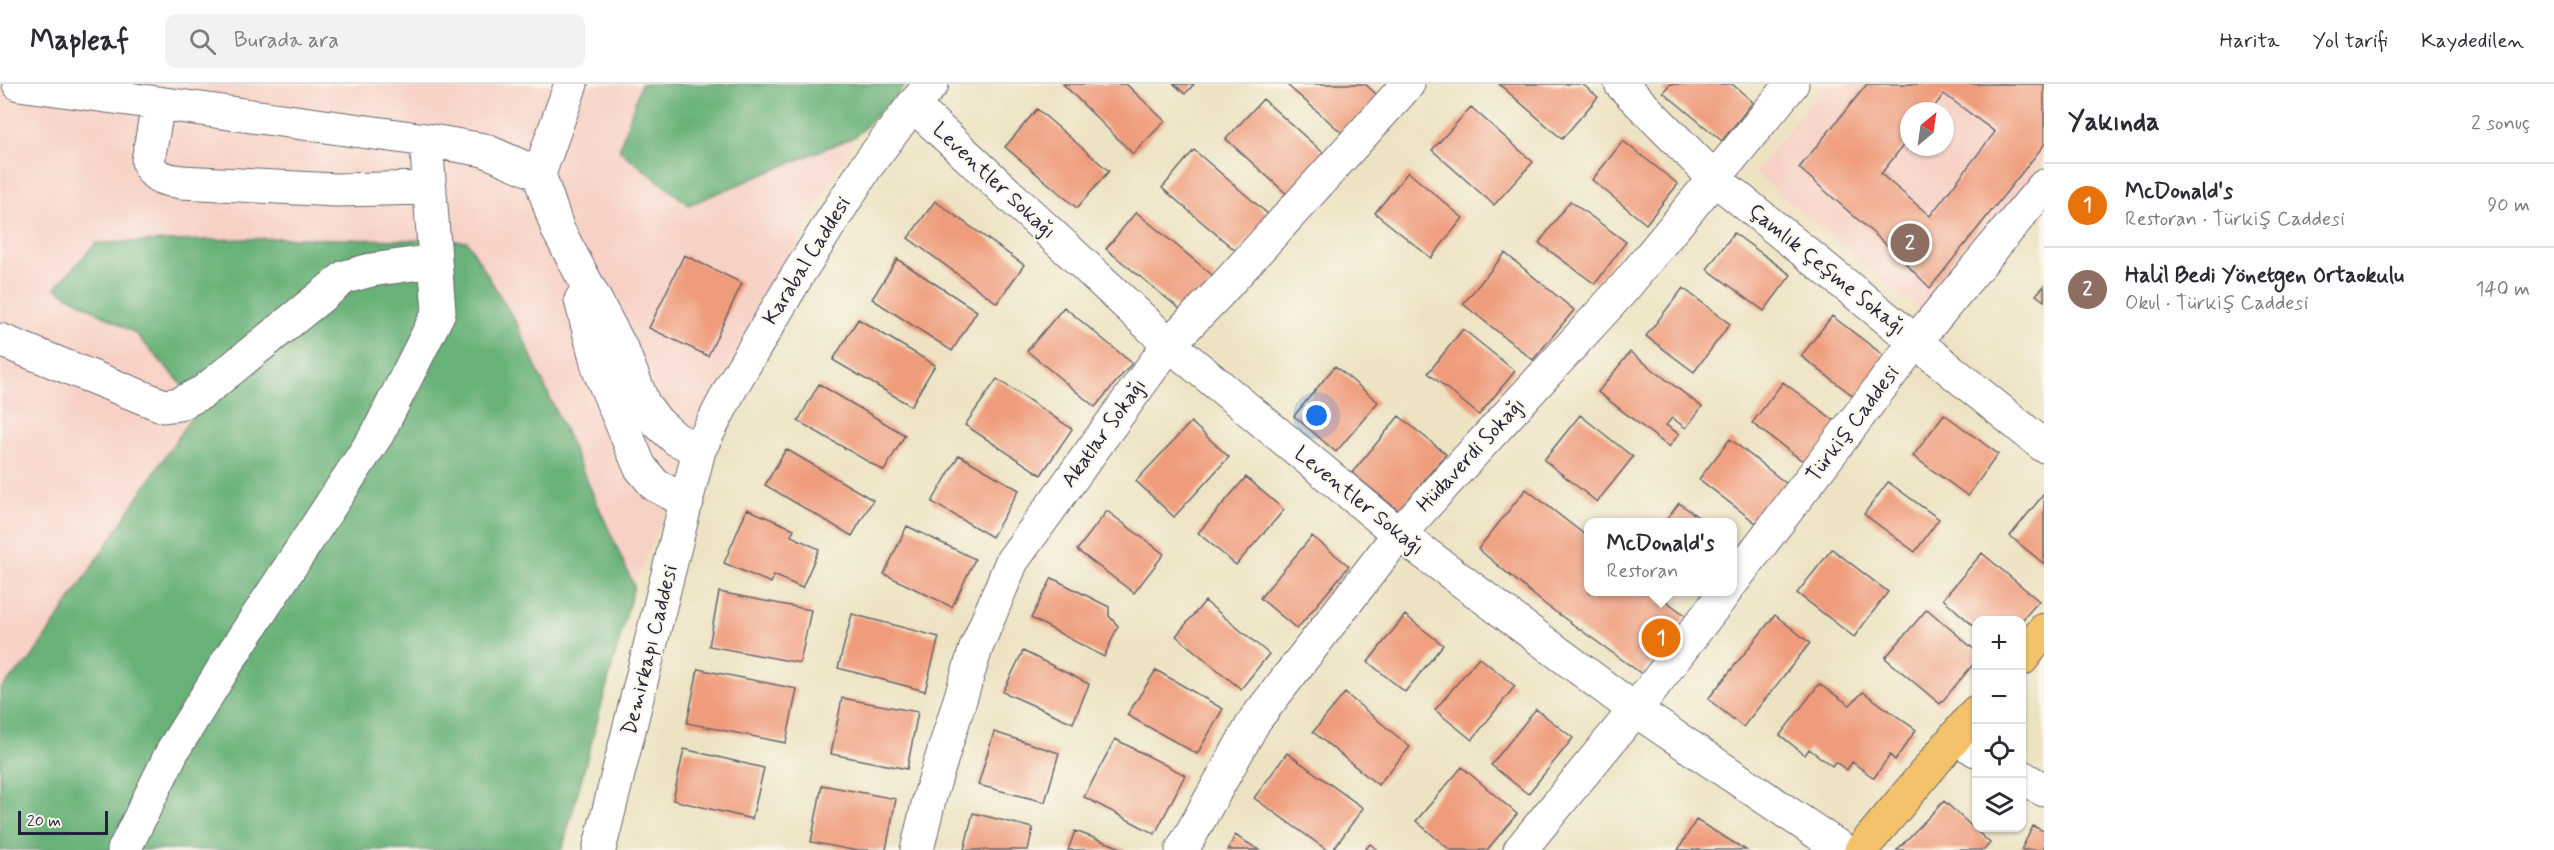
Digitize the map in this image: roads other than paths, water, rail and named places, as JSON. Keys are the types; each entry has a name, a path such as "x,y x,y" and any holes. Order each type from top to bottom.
{"main road":[{"path":"2026,654 2044,630"},
{"path":"1861,850 1966,744 1973,724"}],"street":[{"path":"19,84 484,150 539,174"},
{"path":"571,84 539,174 558,230 623,352 644,405 657,422 676,439 699,450"},
{"name":"Akatlar Sokağı","path":"917,850 930,796 976,648 1012,561 1169,344 1217,295 1408,84"},
{"name":"Çamlık Çeşme Sokağı","path":"1621,84 1715,179 2044,446"},
{"name":"Hüdaverdi Sokağı","path":"1182,850 1255,720 1399,534 1624,288 1792,84"},
{"name":"Leventler Sokağı","path":"922,94 1169,344 1399,534 1635,710 1843,850"},
{"name":"Karabal Caddesi","path":"699,450 733,384 797,276 866,167 922,94"},
{"path":"158,104 148,161 150,169 158,178 181,182 336,190 430,188"},
{"path":"124,850 173,750 230,658 378,433 439,312 426,140"},
{"name":"Türkiş Caddesi","path":"1737,576 1915,342 2044,186"},
{"path":"568,249 599,370 640,467 655,485 687,502"},
{"path":"0,340 164,406 179,404 203,392 345,277 371,270 435,261"},
{"name":"Demirkapı Caddesi","path":"599,850 699,450"},
{"path":"1520,850 1635,710 1721,596"},
{"path":"2024,778 2044,790"}],"place":[{"name":"Halil Bedi Yönetgen Ortaokulu","path":"1910,243"},
{"name":"McDonald's","path":"1661,638"}]}
